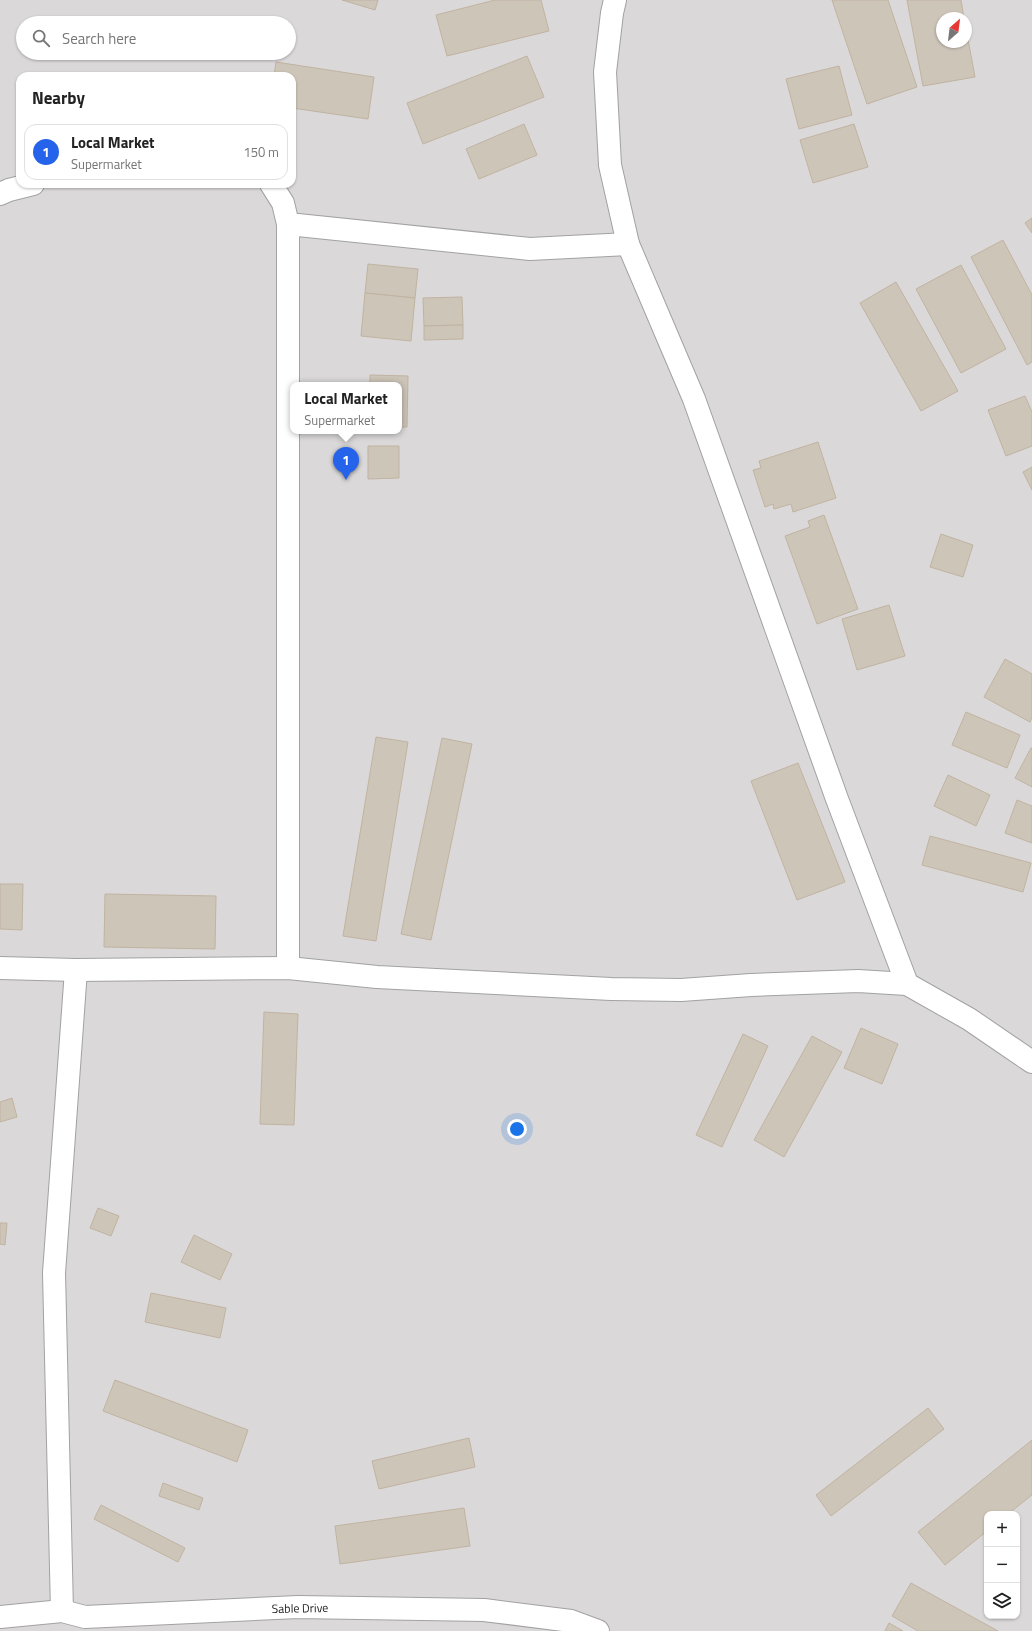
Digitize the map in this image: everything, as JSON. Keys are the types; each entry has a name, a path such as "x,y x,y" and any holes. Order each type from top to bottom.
{"street":[{"path":"616,0 612,13 605,72 610,165 628,244 694,399 835,792 907,984"},
{"path":"0,194 18,188"},
{"path":"274,188 283,203 288,224 288,968"},
{"path":"288,224 530,249 628,244"},
{"path":"0,968 76,970 288,968 377,977 619,989 681,990 751,985 858,981 907,984 969,1019 1032,1062"},
{"path":"62,1611 54,1273 76,970"},
{"name":"Sable Drive","path":"0,1616 62,1611 85,1617 298,1607 484,1610 571,1621 598,1631"}],"shaded area":[{"path":"0,0 1032,0 1032,1631 0,1631"}],"building":[{"path":"342,0 378,0 375,10"},
{"path":"495,0 541,0 549,31 447,56 436,15"},
{"path":"832,0 888,0 917,87 867,104"},
{"path":"907,0 961,0 963,12 936,12 936,48 970,48 975,77 923,86"},
{"path":"527,56 544,97 423,144 407,103"},
{"path":"276,62 374,77 368,119 296,109 296,72 275,72"},
{"path":"839,66 852,115 799,129 786,79"},
{"path":"524,124 537,155 479,179 466,149"},
{"path":"854,124 868,167 813,183 800,140"},
{"path":"1032,218 1032,233 1025,223"},
{"path":"1003,240 1032,295 1032,362 1027,365 971,257"},
{"path":"368,264 418,269 415,298 365,293"},
{"path":"961,265 1006,349 961,373 916,289"},
{"path":"896,282 958,391 921,411 860,303"},
{"path":"365,293 415,298 411,341 361,336"},
{"path":"462,297 463,325 424,326 423,298"},
{"path":"463,325 463,339 424,340 424,326"},
{"path":"370,375 408,376 407,427 402,427 402,382 370,382"},
{"path":"1025,396 1032,412 1032,446 1006,456 988,410"},
{"path":"818,442 836,498 793,512 791,504 774,509 773,504 765,507 753,470 761,468 759,461"},
{"path":"368,446 399,446 399,478 368,479"},
{"path":"1032,467 1032,490 1023,472"},
{"path":"824,515 858,609 817,624 785,536 810,527 808,521"},
{"path":"941,534 973,545 963,577 930,567"},
{"path":"889,605 905,656 857,670 842,619"},
{"path":"1005,659 1032,674 1032,717 1030,722 984,697"},
{"path":"966,712 1020,735 1007,768 952,745"},
{"path":"376,737 408,742 376,941 343,936"},
{"path":"442,738 472,744 431,940 401,934"},
{"path":"1032,748 1032,787 1015,778"},
{"path":"798,763 845,882 797,900 751,781"},
{"path":"948,775 990,795 976,826 934,806"},
{"path":"1017,800 1032,806 1032,843 1005,833"},
{"path":"930,836 1031,863 1023,892 922,865"},
{"path":"0,884 23,884 22,930 0,929"},
{"path":"105,894 216,896 215,949 104,947"},
{"path":"264,1012 298,1014 294,1125 260,1124"},
{"path":"861,1028 898,1044 882,1084 844,1068"},
{"path":"743,1034 768,1046 722,1147 696,1135"},
{"path":"812,1036 842,1052 784,1157 754,1140"},
{"path":"12,1098 17,1117 0,1122 0,1102"},
{"path":"98,1208 119,1216 111,1236 90,1228"},
{"path":"0,1223 7,1223 5,1245 0,1244"},
{"path":"194,1235 232,1254 220,1280 181,1262"},
{"path":"151,1293 226,1308 220,1338 145,1322"},
{"path":"115,1380 248,1430 237,1462 103,1411"},
{"path":"928,1408 944,1429 831,1516 816,1495"},
{"path":"469,1438 475,1467 379,1489 372,1461"},
{"path":"1032,1440 1032,1495 1012,1511 984,1511 984,1533 945,1565 918,1532"},
{"path":"163,1483 203,1498 199,1510 159,1496"},
{"path":"101,1505 185,1548 178,1562 94,1519"},
{"path":"464,1508 470,1546 340,1564 335,1526"},
{"path":"911,1583 998,1631 918,1631 892,1616"},
{"path":"889,1623 903,1631 885,1631"}],"place":[{"name":"Local Market","path":"346,480"}]}
